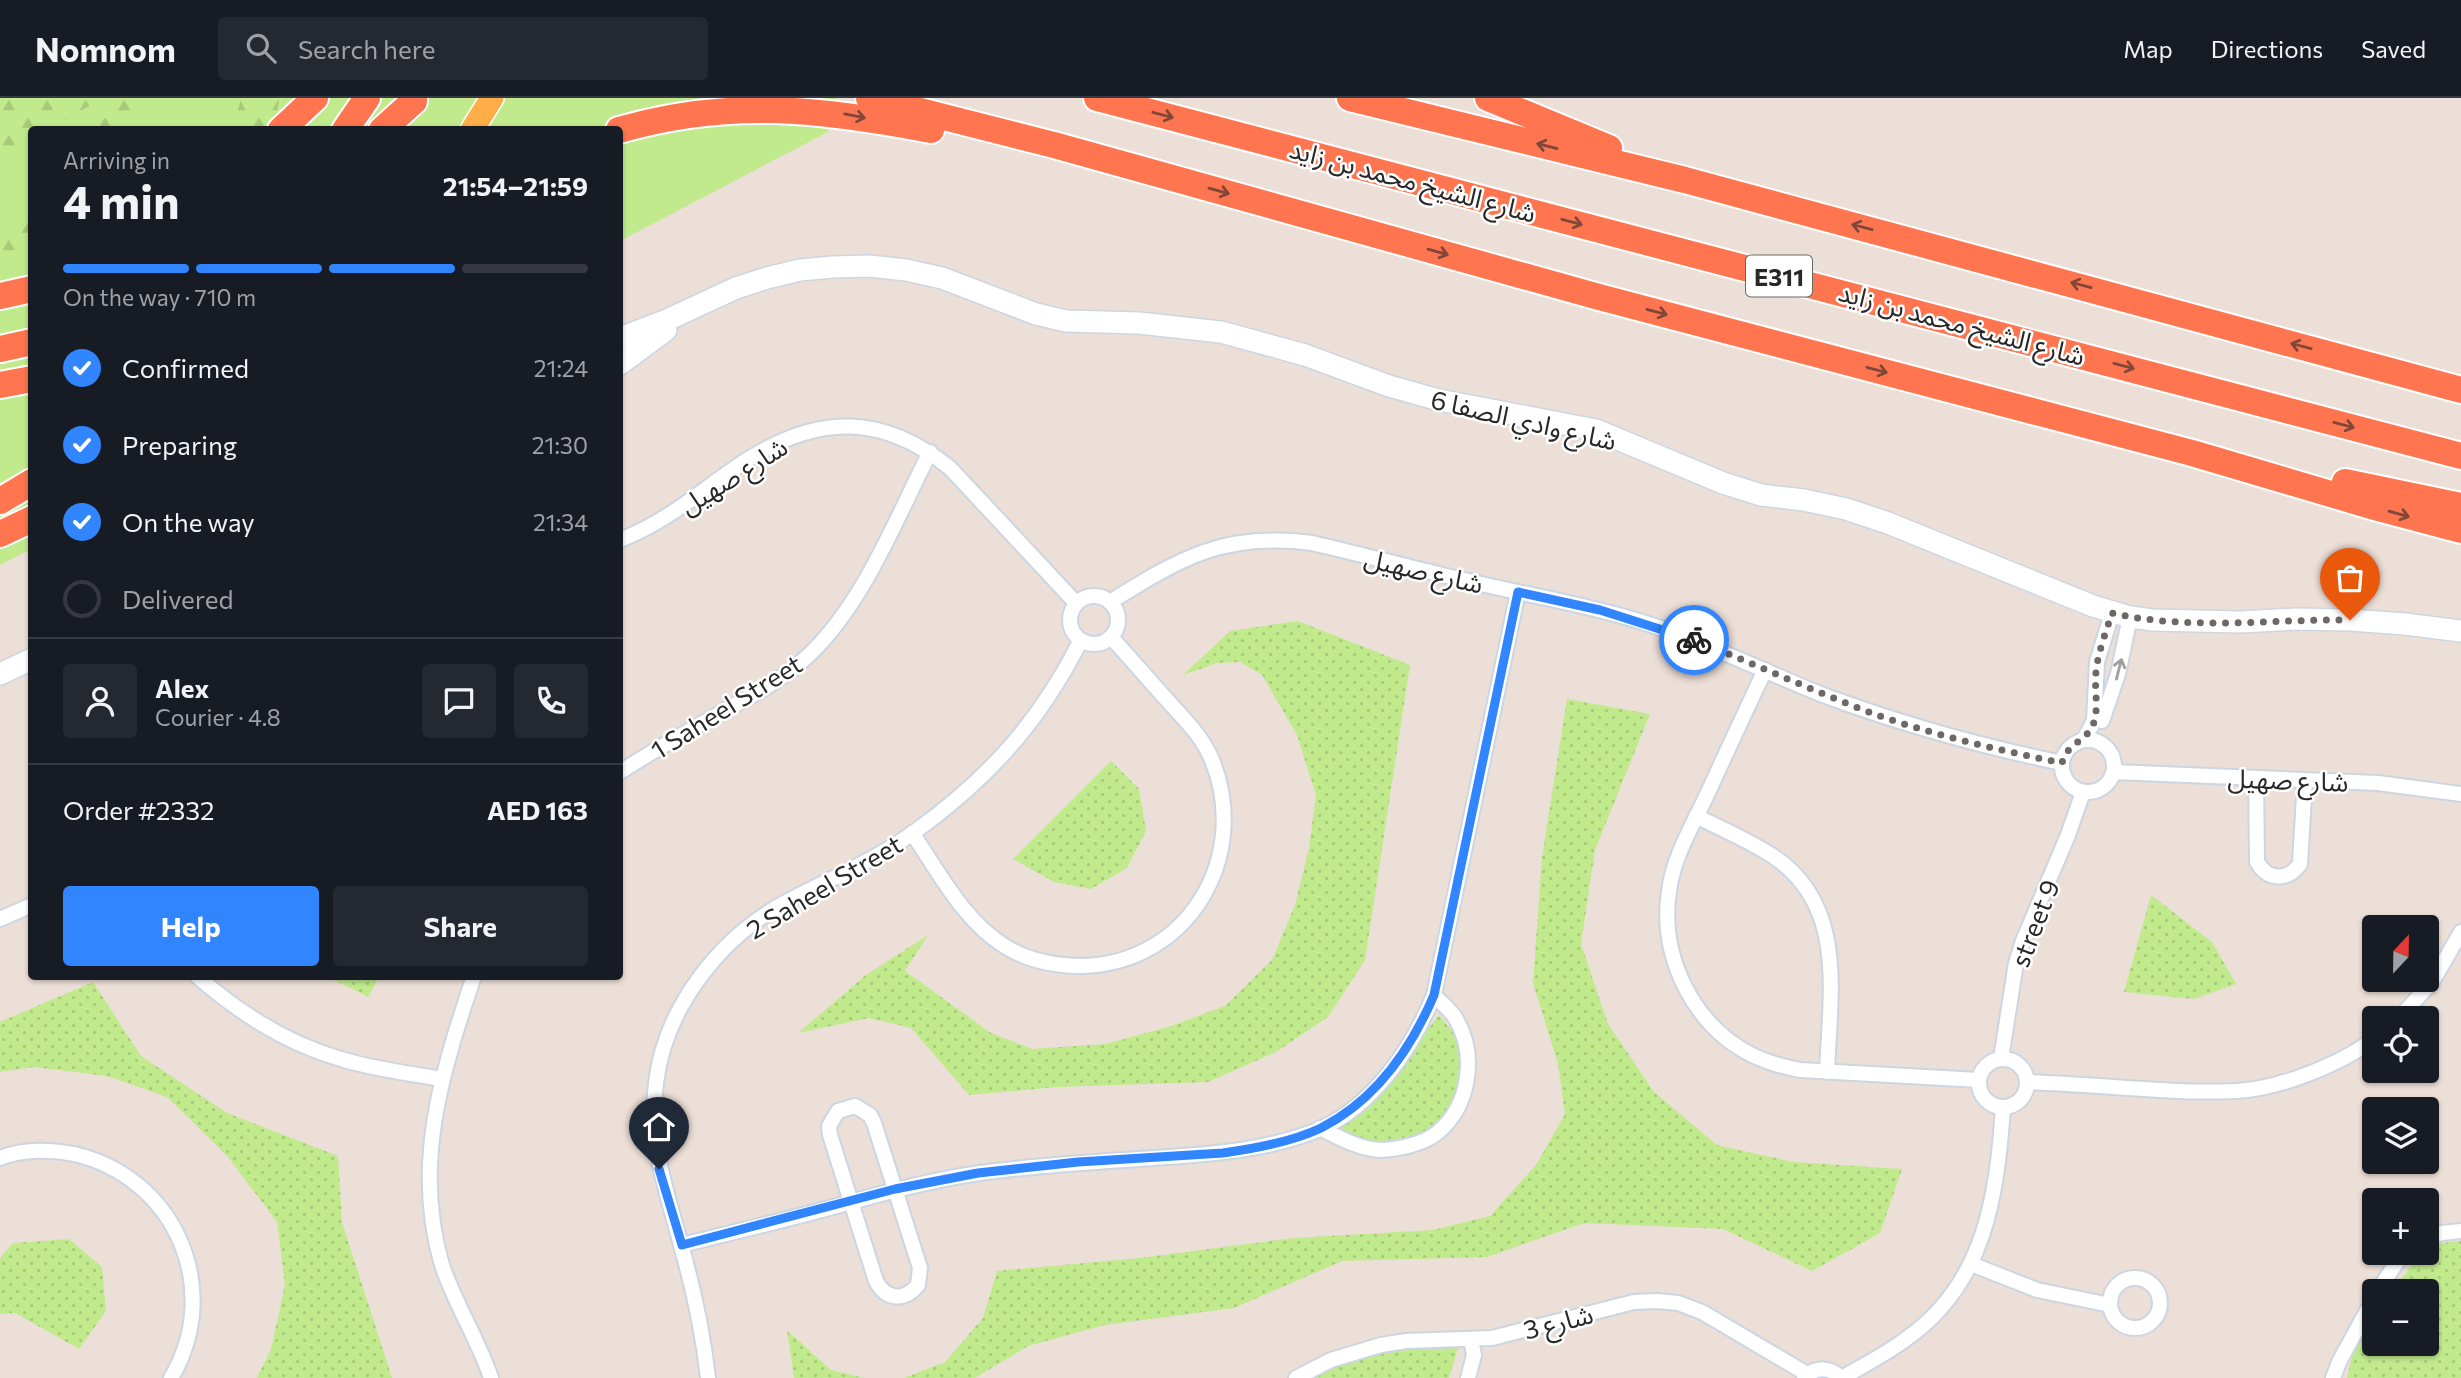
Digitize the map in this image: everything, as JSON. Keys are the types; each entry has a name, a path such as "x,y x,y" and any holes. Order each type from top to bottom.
{"highway":[{"path":"285,126 315,98"},
{"path":"348,126 367,98"},
{"path":"869,98 1054,145 1612,301 2192,453 2461,530"},
{"name":"شارع الشيخ محمد بن زايد","path":"1097,98 2461,456"},
{"path":"1350,98 1685,180 2461,390"},
{"path":"1488,98 1685,180"},
{"path":"386,126 415,100"},
{"path":"397,126 415,100"},
{"path":"407,126 415,100"},
{"path":"623,129 673,114 711,108 788,106 982,140 1054,145"},
{"path":"0,296 28,290"},
{"path":"0,349 28,343"},
{"path":"0,385 28,380"},
{"path":"2192,453 2461,506"},
{"path":"0,503 28,485"},
{"path":"0,534 28,521"}],"main road":[{"path":"474,126 492,98"},
{"path":"0,503 28,491"}],"street":[{"name":"شارع وادي الصفا 6","path":"623,337 746,285 800,270 833,267 906,270 942,278 1036,314 1066,321 1152,324 1221,332 1283,348 1389,386 1439,400 1596,430 1685,469 1761,495 1846,509 1888,523 2121,615 2152,620 2240,622 2350,620 2461,631"},
{"name":"شارع وادي الصفا 6","path":"623,362 705,302"},
{"name":"شارع صهيل","path":"623,539 666,519 772,445 828,427 855,426 908,440 930,452 976,494 1076,603"},
{"name":"1 Saheel Street","path":"623,770 757,693 810,654 832,631 851,604 930,452"},
{"name":"شارع صهيل","path":"1110,602 1181,560 1219,546 1282,539 1312,543 1642,622 1682,635 1891,719 2000,750 2062,763"},
{"path":"682,1245 895,1189 978,1173 1022,1167 1251,1149 1320,1128 1354,1106 1390,1072 1413,1040 1434,995 1518,592"},
{"path":"1097,596 1110,602 1115,608 1118,623 1111,637 1096,644 1081,640 1074,634 1070,618 1076,603 1082,598 1097,596"},
{"path":"2103,744 2097,662 2105,636 2121,615"},
{"path":"2084,740 2118,674 2124,641 2121,615"},
{"path":"2105,636 2124,641"},
{"path":"912,833 982,929 1007,948 1036,960 1067,966 1099,965 1139,953 1158,943 1182,924 1202,899 1216,871 1221,850 1224,809 1218,778 1211,757 1193,728 1111,637"},
{"name":"2 Saheel Street","path":"708,1378 695,1297 659,1169 654,1110 656,1082 673,1023 689,992 736,938 786,902 858,867 912,833 941,812 990,769 1034,720 1056,687 1081,640"},
{"path":"0,674 28,661"},
{"path":"1765,670 1684,843 1669,891 1667,917 1670,943 1676,968 1686,990 1714,1029 1744,1050 1776,1065 1827,1072 1979,1080"},
{"path":"2091,739 2103,744 2113,756 2114,772 2111,779 2099,790 2083,792 2065,778 2062,763 2064,755 2069,747 2084,740 2091,739"},
{"name":"شارع صهيل","path":"2114,772 2378,783 2461,794"},
{"path":"2256,779 2257,862 2262,870 2278,877 2287,876 2300,864 2305,780"},
{"name":"street 9","path":"2001,1059 2016,963 2083,792"},
{"path":"1696,816 1770,853 1806,888 1818,909 1827,933 1831,958 1827,1072"},
{"path":"0,919 28,907"},
{"path":"2410,1006 2432,982 2461,932"},
{"path":"202,980 231,1004 290,1039 340,1059 441,1079"},
{"path":"473,980 441,1079 429,1163 429,1199 433,1232 452,1293 491,1378"},
{"path":"1320,1128 1349,1142 1378,1150 1408,1147 1437,1133 1458,1109 1468,1079 1468,1048 1456,1018 1434,995"},
{"path":"2027,1083 2239,1091 2287,1081 2329,1065 2362,1046"},
{"path":"2001,1059 2016,1063 2022,1068 2027,1083 2017,1102 2003,1107 1987,1102 1982,1096 1979,1080 1986,1065 2001,1059"},
{"path":"855,1106 870,1115 895,1189 920,1277 912,1292 895,1297 880,1289 851,1202 830,1126 838,1111 855,1106"},
{"path":"1806,1376 1821,1369 1829,1370 1842,1378 1907,1339 1955,1290 1971,1264 1988,1220 1997,1170 2003,1107"},
{"path":"0,1158 34,1151 64,1152 92,1158 119,1170 143,1187 163,1209 178,1234 188,1261 192,1290 191,1319 186,1343 171,1378"},
{"path":"2439,1234 2461,1231"},
{"path":"1971,1264 2037,1290 2110,1306"},
{"name":"3 شارع","path":"1296,1378 1331,1360 1381,1345 1406,1341 1492,1338 1634,1302 1657,1301 1678,1303 1702,1312 1806,1376"},
{"path":"2333,1378 2362,1320"},
{"path":"1468,1378 1474,1355 1471,1340"}],"green space":[{"path":"0,98 836,98 828,132 623,239 623,126 28,126 28,551 0,565"},
{"path":"5,98 141,98 127,126 91,126 102,99 53,126 28,126 28,141 0,165 0,103"},
{"path":"241,98 280,98 275,119 267,126 234,126"},
{"path":"28,205 28,251 0,273 0,228"},
{"path":"1298,621 1410,665 1365,960 1328,1017 1276,1052 1208,1082 1058,1087 969,1095 911,1028 869,1018 798,1033 866,975 928,935 905,971 991,1033 1032,1049 1106,1044 1171,1026 1225,1006 1272,960 1295,905 1309,848 1316,795 1297,735 1262,675 1240,662 1217,663 1183,675 1230,631"},
{"path":"1567,699 1650,714 1595,850 1581,944 1608,1024 1654,1092 1717,1145 1793,1162 1902,1169 1880,1233 1812,1271 1723,1229 1584,1223 1487,1257 1342,1261 1234,1308 1105,1325 1028,1346 975,1378 904,1378 945,1362 983,1318 997,1271 1140,1258 1293,1238 1433,1230 1490,1216 1536,1165 1565,1114 1558,1064 1533,983 1542,857"},
{"path":"1111,761 1139,789 1146,831 1127,868 1091,889 1054,882 1013,859"},
{"path":"2151,895 2212,942 2236,984 2194,999 2124,992"},
{"path":"334,980 377,980 368,997"},
{"path":"93,982 141,1056 227,1113 338,1156 342,1222 392,1378 257,1378 271,1349 285,1285 277,1222 228,1157 167,1097 107,1076 34,1067 0,1072 0,1022"},
{"path":"1439,1015 1460,1041 1463,1075 1451,1109 1427,1130 1394,1145 1359,1140 1338,1127 1363,1113"},
{"path":"69,1239 102,1267 106,1311 79,1349 15,1313 0,1314 0,1258 13,1243"},
{"path":"2461,1241 2461,1378 2347,1378 2353,1352 2362,1339 2362,1356 2439,1356 2439,1279 2401,1279 2411,1265 2439,1265 2439,1244"},
{"path":"787,1330 831,1370 865,1378 794,1378"},
{"path":"1409,1347 1458,1348 1449,1378 1311,1378 1364,1353"}],"way so far":[{"path":"1694,640 1879,715 1980,745 2062,763 2069,747 2084,740 2092,728 2096,703 2097,662 2112,613 2152,620 2350,620"}],"route":[{"path":"659,1169 682,1245 937,1180 1022,1167 1223,1153 1251,1149 1320,1128 1369,1094 1390,1072 1423,1022 1434,995 1518,592 1600,610 1694,640"}]}
